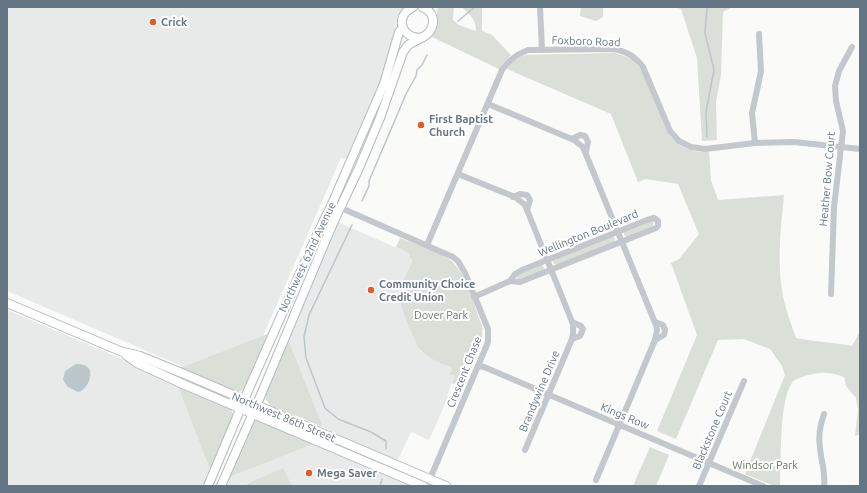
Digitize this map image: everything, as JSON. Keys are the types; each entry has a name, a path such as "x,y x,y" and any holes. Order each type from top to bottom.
{"street":[{"name":"Northwest 62nd Avenue","path":"208,486 240,408 332,204 384,84 399,32 403,28 403,16 406,11 413,7"},
{"path":"422,7 429,11 432,16"},
{"path":"403,28 406,33 411,36 417,38 423,37 432,28 434,7"},
{"path":"540,7 542,50"},
{"path":"755,144 752,113 761,71 759,34"},
{"name":"Northwest 62nd Avenue","path":"221,486 257,405 340,207 359,168 380,118 403,52 408,45 423,37"},
{"name":"Heather Bow Court","path":"831,294 833,222 840,147 843,131 836,101 835,86 839,71 852,47"},
{"name":"Foxboro Road","path":"427,246 502,70 511,60 522,52 528,50 611,49 629,54 643,66 670,131 679,141 691,147 698,148 802,142 860,149"},
{"path":"488,104 572,139 580,144 586,152 655,322 657,330 655,340 596,480"},
{"name":"Brandywine Drive","path":"458,174 521,201 527,210 574,329 572,339 525,450"},
{"name":"Crescent Chase","path":"332,204 446,253 458,261 465,273 488,329 488,341 429,483"},
{"name":"Wellington Boulevard","path":"474,297 510,281 518,272 547,260 652,218 658,221 658,226 656,228 520,282 510,281"},
{"name":"Northwest 86th Street","path":"7,303 120,352 137,363 423,486"},
{"name":"Northwest 86th Street","path":"120,352 140,356 244,399 429,483 446,486"},
{"name":"Kings Row","path":"478,366 484,367 764,486"},
{"name":"Blackstone Court","path":"699,486 744,381"},
{"path":"824,414 821,422 819,440 825,476 824,486"}],"shaded area":[{"path":"7,7 405,7 401,9 398,15 387,65 346,159 341,158 263,336 184,367 7,291"},
{"path":"338,222 408,253 412,261 401,288 401,305 421,352 429,358 452,368 455,376 447,396 448,397 429,440 411,432 397,462 323,427 288,339"},
{"path":"7,310 177,384 211,472 205,486 7,486"},
{"path":"76,364 83,365 88,368 90,372 89,382 86,387 78,392 68,387 63,380 65,371"},
{"path":"316,443 416,486 224,486 227,478"}],"green space":[{"path":"438,7 454,7 453,20 459,25 476,31 475,23 472,17 461,7 482,7 482,31 492,35 511,55 499,69 430,36 435,25"},
{"path":"581,7 603,7 603,17 596,21 580,16"},
{"path":"674,7 732,7 723,12 721,75 716,102 717,140 702,141 697,58 681,9"},
{"name":"Windsor Park","path":"615,53 633,60 642,71 667,132 671,137 685,148 709,152 711,180 718,200 784,195 780,242 782,290 784,302 796,338 852,346 860,331 860,434 855,436 858,410 856,398 846,386 844,377 823,373 808,375 794,381 788,391 783,417 780,486 774,486 745,474 785,375 782,366 770,349 744,339 718,340 676,439 657,431 697,335 671,263 679,259 699,234 678,184 646,179 638,182 611,114 507,69 515,60 526,55"},
{"path":"652,221 654,223 653,226 627,237 624,235 624,232"},
{"path":"613,236 615,239 614,242 557,265 553,263 553,260"},
{"name":"Dover Park","path":"400,238 432,250 450,260 460,272 469,290 482,326 482,333 479,349 462,388 452,383 455,376 450,374 452,368 433,360 421,351 407,322 402,308 400,292 412,261 408,253 396,247"},
{"path":"542,265 544,268 543,271 519,279 517,278 517,275"},
{"path":"270,333 247,386 241,391 236,392 180,368"},
{"path":"288,339 323,427 271,406 266,400 265,393"},
{"path":"177,384 230,407 233,414 211,472"},
{"path":"257,420 316,443 227,478 252,423"},
{"path":"650,447 669,455 656,486 633,486"},
{"path":"283,468 292,486 245,486 249,483"}],"waterway":[{"path":"458,21 475,7"},
{"path":"707,7 705,33 714,70 706,112 707,137"},
{"path":"362,201 406,94 416,76 417,70 422,65 427,55"},
{"path":"352,225 309,315 304,337 306,358 325,408 338,419 371,432 386,441 386,449"},
{"path":"380,486 382,479"}],"place":[{"name":"Crick","path":"153,22"},
{"name":"First Baptist Church","path":"421,125"},
{"name":"Community Choice Credit Union","path":"371,290"},
{"name":"Mega Saver","path":"309,473"}]}
